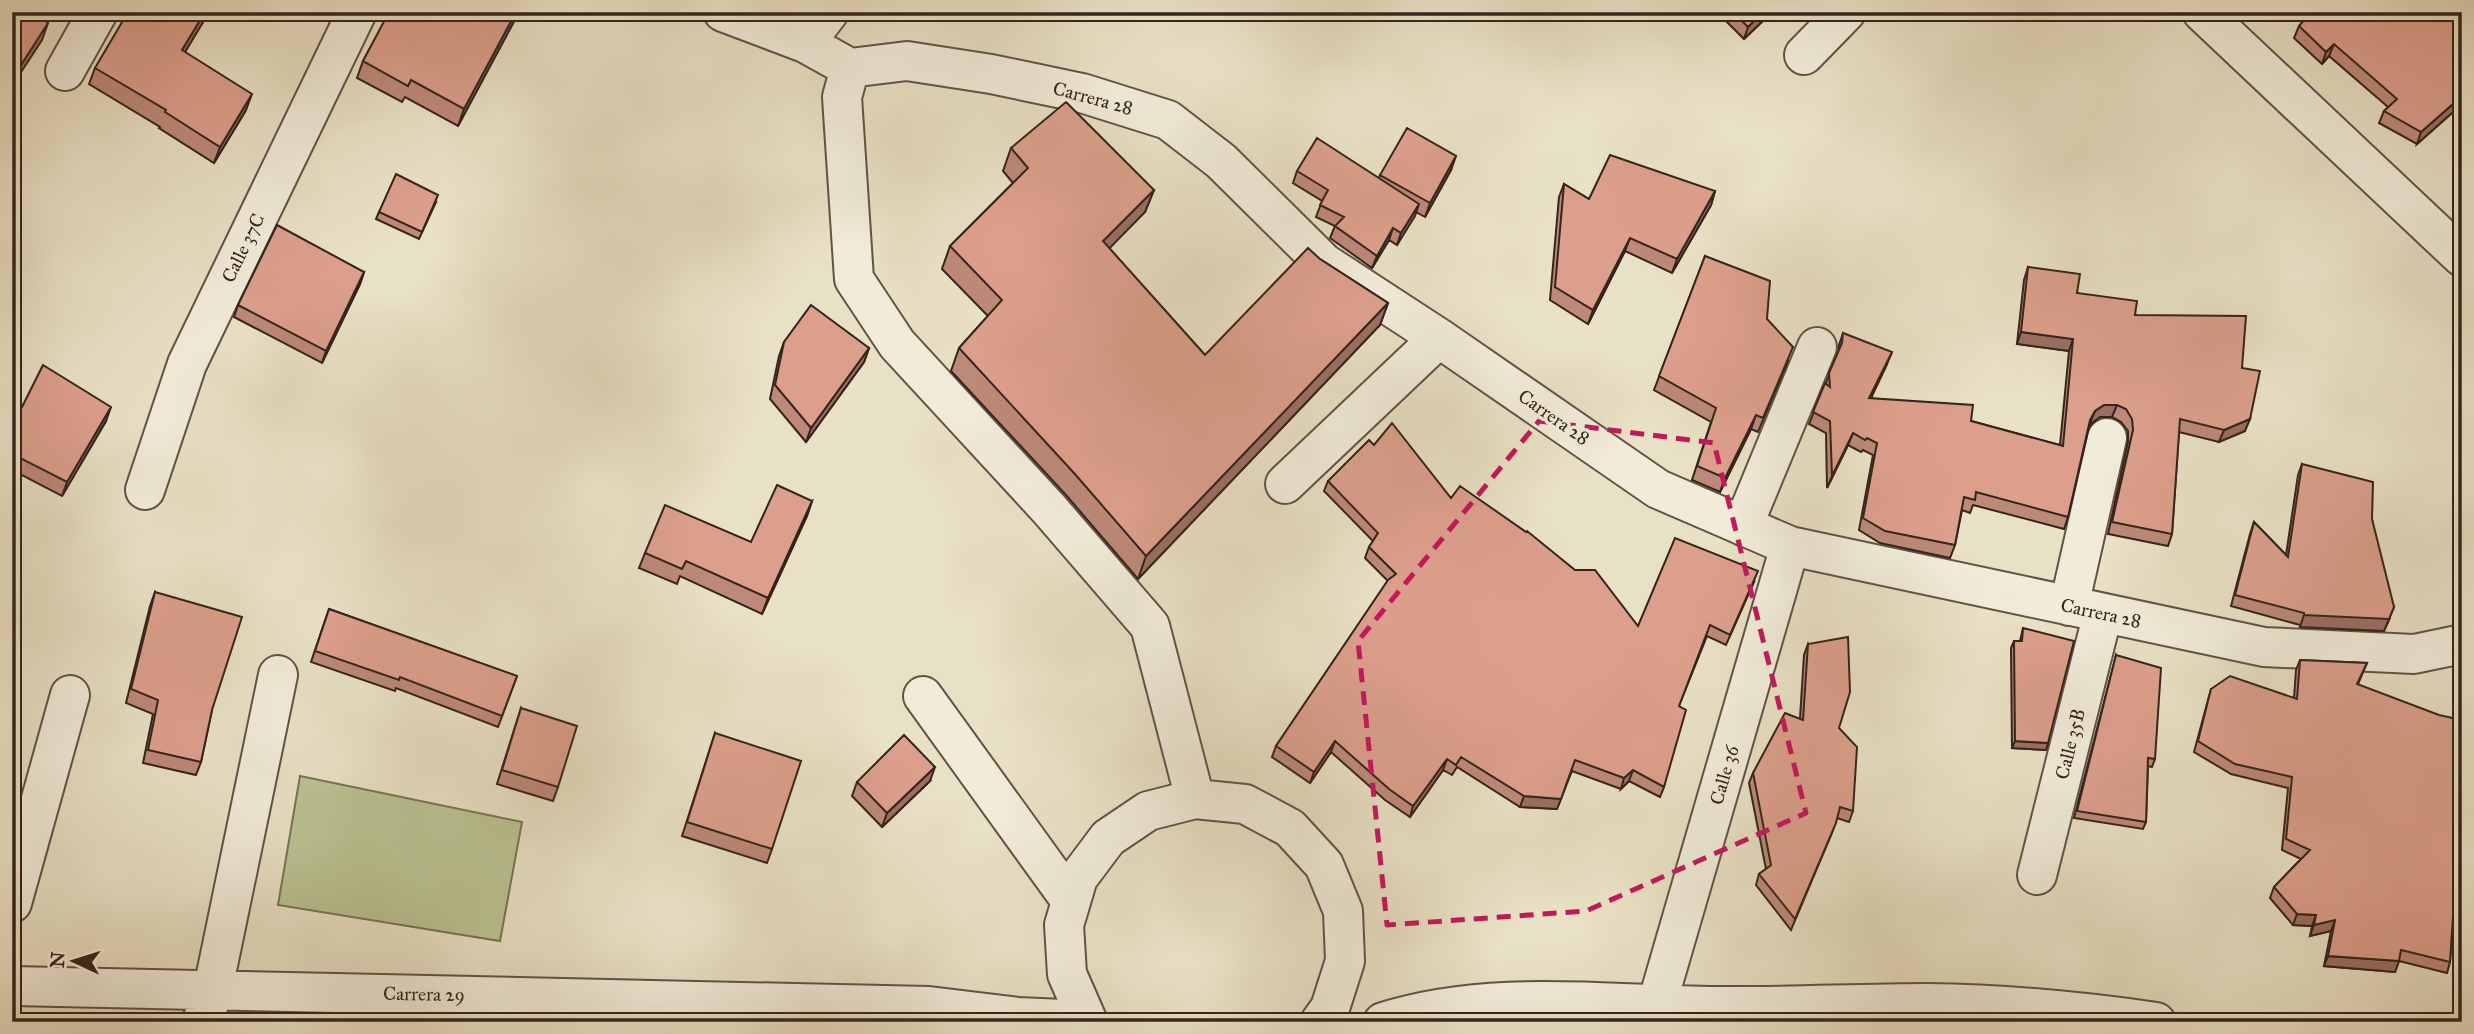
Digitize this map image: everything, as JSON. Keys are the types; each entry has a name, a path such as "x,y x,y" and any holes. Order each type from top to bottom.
{"street":[{"path":"65,71 98,12"},
{"name":"Calle 37C","path":"145,490 187,365 357,12"},
{"path":"723,12 805,43 850,68 842,97 854,279 897,344 1051,510 1150,626 1195,799"},
{"path":"805,43 830,12"},
{"path":"1804,55 1846,12"},
{"path":"2202,12 2462,257"},
{"name":"Carrera 28","path":"850,68 907,61 991,74 1082,93 1168,120 1221,162 1324,263 1658,489 1790,546 2264,647 2414,654 2462,645"},
{"path":"1285,484 1438,338"},
{"path":"1743,526 1817,347"},
{"name":"Calle 35B","path":"2037,875 2086,610 2107,438"},
{"name":"Calle 36","path":"1657,1004 1790,546"},
{"path":"208,1006 278,675"},
{"path":"12,902 70,695"},
{"path":"923,696 1071,901"},
{"path":"1087,1021 1067,974 1064,925 1078,878 1108,838 1148,811 1195,799 1245,804 1290,828 1324,864 1343,911 1345,961 1330,1009 1320,1022"},
{"name":"Carrera 29","path":"12,986 208,1006 702,1022"},
{"path":"1383,1022 1463,1006 1518,1000 1657,1004 1715,1014 1930,1003 2123,1017 2156,1022"},
{"name":"Carrera 29","path":"12,1010 208,1006 929,1006 1018,1017 1087,1021"}],"highlighted area":[{"path":"1539,421 1714,443 1806,813 1586,911 1387,925 1358,641"}],"green space":[{"path":"300,776 522,822 500,941 278,905"}],"building":[{"path":"12,12 31,12 48,23 12,79"},
{"path":"128,12 205,12 182,50 252,94 220,147 165,112 166,110 95,68"},
{"path":"389,12 516,12 464,109 411,80 408,86 363,61"},
{"path":"1733,12 1763,12 1748,27"},
{"path":"2311,12 2462,12 2462,96 2421,132 2384,111 2397,99 2334,44 2326,52 2299,26"},
{"path":"1066,102 1154,190 1103,241 1205,355 1308,248 1320,259 1388,303 1146,556 959,348 1002,300 950,246 1028,168 1011,148"},
{"path":"1407,128 1456,156 1430,203 1380,175"},
{"path":"1317,138 1419,204 1401,233 1393,228 1377,256 1335,226 1344,217 1320,205 1328,190 1297,171"},
{"path":"1610,155 1715,191 1677,259 1630,238 1593,310 1555,287 1564,184 1589,199"},
{"path":"396,174 438,195 422,232 379,212"},
{"path":"277,225 364,272 326,351 238,305"},
{"path":"1705,256 1770,281 1767,319 1793,347 1763,418 1756,415 1725,478 1697,466 1716,408 1659,376"},
{"path":"2028,267 2080,274 2077,293 2137,301 2135,315 2246,316 2242,368 2260,371 2250,419 2224,430 2180,419 2172,534 2112,522 2133,430 2132,419 2126,409 2117,405 2104,405 2095,411 2090,420 2068,517 1976,492 1975,500 1964,497 1955,545 1885,531 1863,518 1877,443 1853,433 1832,476 1830,421 1813,412 1825,383 1830,387 1829,373 1842,343 1843,333 1892,352 1869,398 1973,405 1971,421 2063,446 2073,339 2021,332"},
{"path":"811,305 869,348 811,428 775,385 784,342"},
{"path":"43,365 111,407 67,482 12,454 12,400 22,407"},
{"path":"1392,423 1451,498 1460,486 1527,531 1575,570 1595,570 1638,626 1675,538 1758,571 1730,635 1710,625 1679,706 1686,710 1664,787 1633,770 1624,778 1575,760 1561,799 1524,796 1461,757 1456,765 1447,759 1413,806 1389,789 1335,741 1314,772 1276,746 1388,580 1396,574 1369,547 1378,533 1328,481 1369,440 1374,445"},
{"path":"2302,464 2373,482 2372,519 2394,607 2389,619 2304,615 2235,595 2254,522 2288,557"},
{"path":"777,485 812,501 768,598 686,561 682,569 645,553 665,505 751,542"},
{"path":"155,592 242,617 212,710 201,762 148,750 158,700 131,689"},
{"path":"329,609 517,676 502,716 400,677 399,680 315,651"},
{"path":"2023,628 2074,641 2048,743 2015,741 2014,641 2022,641"},
{"path":"1848,637 1850,692 1839,728 1857,747 1853,811 1840,807 1836,823 1795,919 1759,874 1771,865 1753,773 1785,713 1803,720 1808,644"},
{"path":"2116,655 2161,668 2155,759 2148,758 2146,822 2077,811"},
{"path":"2300,660 2367,663 2357,684 2439,715 2462,720 2462,887 2455,886 2450,962 2401,950 2399,961 2328,956 2335,920 2314,925 2316,915 2297,914 2274,887 2310,850 2286,839 2292,777 2235,764 2198,741 2211,689 2230,676 2297,699"},
{"path":"521,708 577,726 558,787 502,770"},
{"path":"715,733 801,761 772,849 687,822"},
{"path":"904,735 935,767 887,813 857,782"}]}
